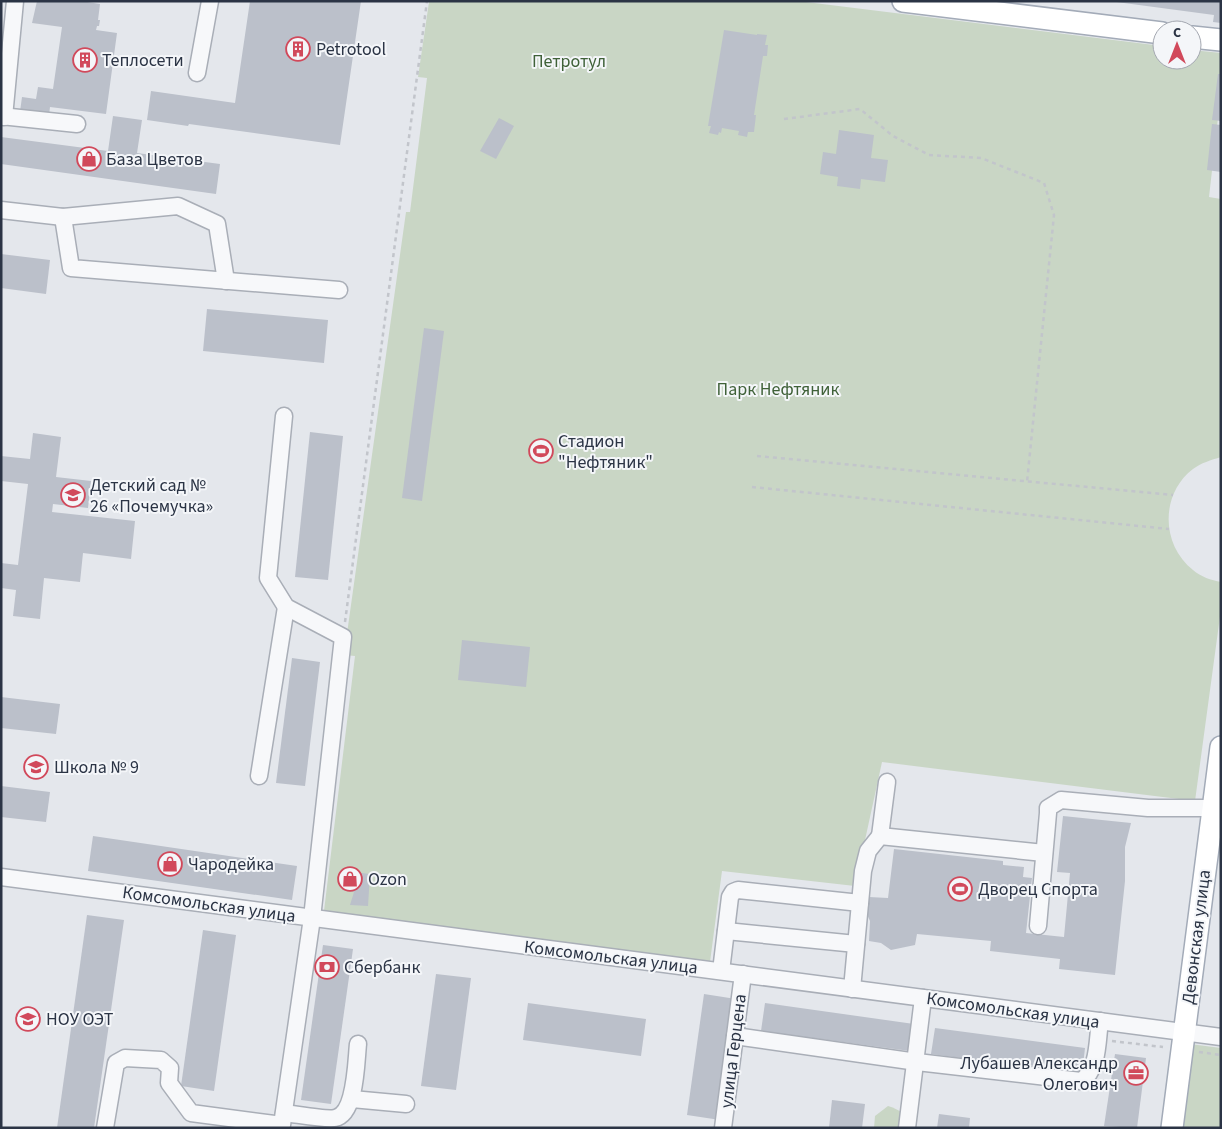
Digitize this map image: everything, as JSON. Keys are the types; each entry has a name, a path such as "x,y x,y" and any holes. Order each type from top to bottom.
{"main road":[{"path":"903,1 1152,32"},
{"path":"1202,38 1221,40"},
{"name":"Девонская улица","path":"1172,1128 1217,807 1221,747"}],"street":[{"path":"15,1 3,116 78,124"},
{"path":"197,73 210,1"},
{"path":"1,210 63,217 178,206 217,224 226,281"},
{"path":"63,217 71,268 339,290"},
{"path":"105,1128 116,1064 125,1058 161,1060 170,1068 169,1083 191,1113 254,1125 282,1125 312,918 343,637 286,607 268,578 284,416"},
{"path":"259,776 286,607"},
{"path":"852,988 863,871 868,851 880,836 887,782"},
{"path":"1038,926 1048,808 1061,800 1148,808 1217,807"},
{"path":"880,836 1044,853"},
{"name":"Комсомольская улица","path":"1,877 1221,1037"},
{"path":"721,971 730,897 733,892 738,890 860,903"},
{"path":"726,931 856,944"},
{"name":"улица Герцена","path":"723,1128 743,974"},
{"path":"908,1128 923,998"},
{"path":"735,1036 917,1062 1081,1081 1089,1076 1093,1067 1100,1021"},
{"path":"284,1113 335,1118 346,1112 352,1098 358,1044"},
{"path":"352,1098 406,1104"}],"path":[{"path":"343,637 428,1"},
{"path":"784,119 860,109 893,136 930,155 981,158 1044,183 1054,215 1027,482"},
{"path":"757,456 1173,495"},
{"path":"752,487 1168,528"},
{"path":"1097,1039 1163,1047"}],"green space":[{"name":"Парк Нефтяник","path":"798,1 1152,45 1152,70 1202,70 1202,51 1221,53 1221,91 1209,197 1221,199 1221,457 1196,467 1182,479 1170,505 1169,520 1170,534 1182,560 1199,575 1221,582 1221,609 1195,801 882,762 855,886 722,871 710,962 324,911 355,656 344,655 406,212 410,212 427,78 418,77 429,2"},
{"path":"1190,1044 1221,1048 1221,1128 1180,1128"},
{"path":"888,1106 904,1114 916,1128 874,1128 875,1116"}],"building":[{"name":"Теплосети","path":"37,1 81,1 100,4 98,20 100,20 96,30 117,33 106,114 50,107 48,123 19,119 22,97 36,99 38,87 53,89 62,27 32,23"},
{"name":"Petrotool","path":"250,1 361,1 340,145 147,120 151,91 235,103"},
{"path":"1109,1 1221,1 1221,23 1213,22 1214,15"},
{"path":"724,30 767,35 765,45 768,45 767,56 763,56 754,115 756,115 754,132 748,132 747,137 738,135 739,131 722,128 721,133 719,132 718,135 709,133 711,126 708,126"},
{"path":"1218,74 1221,74 1221,121 1212,120"},
{"name":"База Цветов","path":"113,116 142,120 137,153 220,164 216,194 1,164 1,137 108,151"},
{"path":"499,118 514,126 496,159 480,151"},
{"path":"1212,124 1221,125 1221,172 1207,170"},
{"path":"839,130 874,135 871,158 888,160 885,182 861,179 860,189 837,186 838,177 820,174 823,152 836,154"},
{"path":"1,254 50,260 46,294 1,288"},
{"path":"207,309 328,320 324,363 203,351"},
{"path":"424,328 444,331 422,501 402,498"},
{"path":"310,432 343,436 328,580 295,577"},
{"path":"33,433 61,437 56,477 91,481 88,508 53,504 52,512 135,521 131,559 83,553 80,582 44,578 40,619 13,616 16,590 1,588 1,563 18,565 28,484 1,481 1,456 30,459"},
{"path":"462,640 530,647 526,687 458,680"},
{"path":"292,658 320,662 305,786 276,783"},
{"path":"1,697 60,704 56,734 1,728"},
{"path":"1,786 50,792 46,822 1,817"},
{"name":"Дворец Спорта","path":"1063,816 1131,823 1125,847 1125,881 1115,975 1059,969 1060,959 990,951 991,941 917,934 915,945 891,950 881,943 869,941 870,921 866,912 869,897 888,898 894,849 1003,861 1003,865 1024,867 1023,877 1032,878 1026,933 1064,937 1070,873 1057,872"},
{"path":"93,836 297,866 292,900 88,871"},
{"path":"345,871 370,874 368,906 350,905 354,892 342,890"},
{"path":"87,915 124,920 94,1128 57,1128"},
{"path":"203,930 236,935 214,1091 181,1086"},
{"path":"323,945 353,949 331,1104 301,1100"},
{"path":"436,974 471,978 456,1090 421,1086"},
{"path":"704,994 736,999 720,1120 687,1115"},
{"path":"528,1003 646,1019 641,1056 523,1040"},
{"path":"765,1003 914,1024 910,1051 761,1031"},
{"path":"935,1028 1085,1048 1082,1074 931,1054"},
{"path":"1115,1054 1146,1058 1137,1128 1104,1126"},
{"path":"832,1100 865,1104 862,1128 829,1128"},
{"path":"939,1114 970,1118 969,1128 937,1128"}],"place":[{"name":"Petrotool","path":"298,49"},
{"name":"Теплосети","path":"85,60"},
{"name":"База Цветов","path":"89,159"},
{"name":"Стадион \"Нефтяник\"","path":"541,451"},
{"name":"Детский сад № 26 «Почемучка»","path":"73,495"},
{"name":"Школа № 9","path":"36,767"},
{"name":"Чародейка","path":"170,864"},
{"name":"Ozon","path":"350,879"},
{"name":"Дворец Спорта","path":"960,889"},
{"name":"Сбербанк","path":"327,967"},
{"name":"НОУ ОЭТ","path":"28,1019"},
{"name":"Лубашев Александр Олегович","path":"1136,1073"}],"park label":[{"name":"Петротул","path":"569,61"}]}
